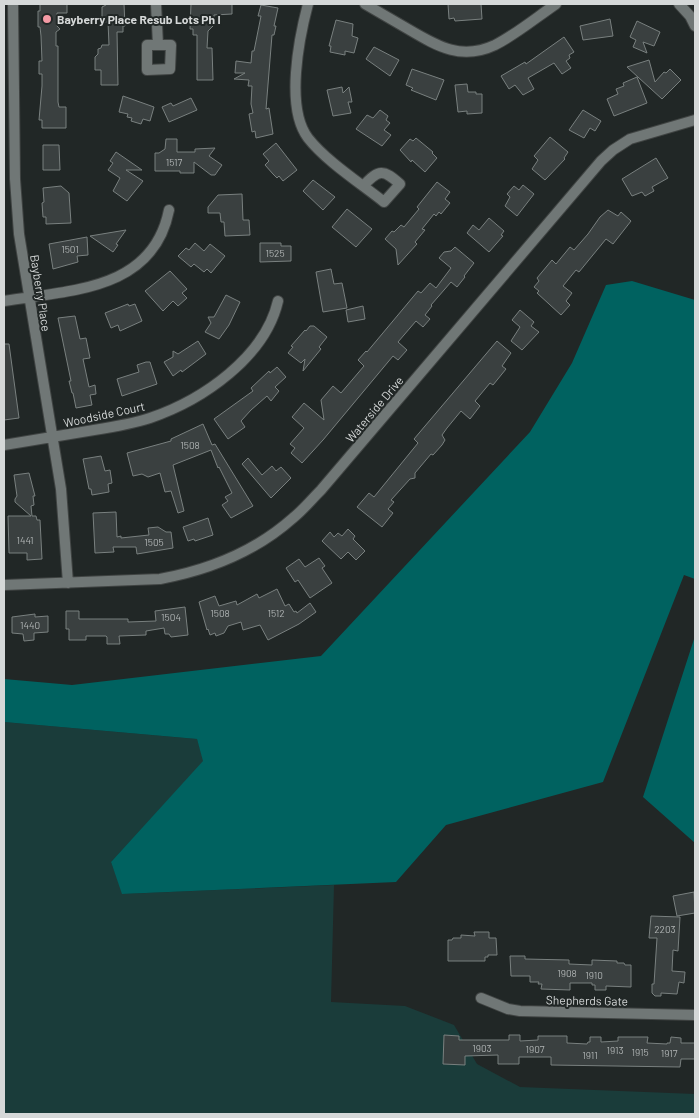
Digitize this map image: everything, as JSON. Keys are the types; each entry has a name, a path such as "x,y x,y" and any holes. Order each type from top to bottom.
{"street":[{"name":"Bayberry Place","path":"13,4 15,180 19,234 61,489 68,583"},
{"path":"156,4 158,45"},
{"path":"308,4 300,38 296,109 302,126 311,141 363,186"},
{"path":"365,4 433,44 448,50 465,52 479,51 498,44 556,4"},
{"path":"679,4 690,16 695,26"},
{"name":"Waterside Drive","path":"4,586 135,581 181,575 220,563 246,550 281,528 295,517 321,490 601,160 630,139 695,120"},
{"path":"4,301 103,284 122,276 135,267 156,245 164,232 170,210"},
{"name":"Woodside Court","path":"4,445 127,424 151,418 194,398 232,370 252,352 270,326 278,301"},
{"name":"Shepherds Gate","path":"481,998 508,1009 520,1011 695,1015"}],"shaded area":[{"path":"4,722 197,739 204,761 111,862 123,894 334,885 331,1002 405,1006 454,1025 477,1064 520,1087 695,1094 695,1114 4,1114"}],"water":[{"path":"632,281 695,300 695,579 684,575 603,782 446,825 396,882 122,894 111,862 203,761 197,739 4,722 4,679 72,685 321,656 530,432 572,363 606,285"},
{"path":"695,636 695,843 643,797"}],"building":[{"path":"40,4 67,4 67,13 57,13 57,26 60,29 56,32 56,46 58,46 58,102 59,107 66,107 66,128 42,128 42,120 39,120 42,86 42,74 39,74 39,61 42,61 40,27 38,27"},
{"path":"106,4 124,4 125,26 123,26 123,32 117,32 118,85 101,85 101,70 95,70 95,57 98,54 98,49 102,45 109,45 108,22 102,22 102,7"},
{"path":"191,4 232,4 232,14 214,15 214,25 208,31 207,48 212,48 213,80 197,80 197,35 193,35 193,29 190,29"},
{"path":"448,4 481,4 482,19 455,21 454,18 449,19"},
{"path":"261,5 278,8 274,35 272,35 266,109 269,108 273,134 256,138 255,131 252,132 249,114 253,113 251,104 252,86 248,86 249,80 234,79 245,73 235,73 236,61 251,63 252,51 254,51 261,16 258,16"},
{"path":"610,19 613,36 583,40 580,26"},
{"path":"336,20 353,24 352,36 358,38 354,53 345,51 345,55 330,52 331,46 329,46"},
{"path":"637,21 660,32 654,46 643,42 647,53 633,47 636,40 630,37"},
{"path":"564,37 574,52 569,55 570,58 566,61 571,68 562,74 554,63 528,78 534,89 523,95 515,85 509,89 501,76 525,62 526,64"},
{"path":"374,47 399,60 390,76 366,59"},
{"path":"649,60 655,82 664,72 666,73 670,69 681,80 662,99 627,67"},
{"path":"412,69 444,80 436,100 411,90 413,88 406,85"},
{"path":"637,77 647,103 614,116 607,99 618,94 616,89 624,86 623,83"},
{"path":"467,84 468,92 482,94 482,113 467,114 467,111 458,112 455,85"},
{"path":"342,87 343,93 349,87 352,102 348,102 351,113 333,116 327,90"},
{"path":"123,96 154,107 150,121 143,119 141,124 131,121 132,118 127,117 128,114 119,112"},
{"path":"191,98 197,110 169,122 162,107 171,103 173,106"},
{"path":"380,110 388,116 386,120 390,123 384,130 391,135 382,146 356,129 367,115 373,118"},
{"path":"583,110 601,121 595,131 590,128 584,138 569,130"},
{"path":"550,137 568,152 565,159 545,180 532,169 538,160 534,156"},
{"path":"416,138 433,152 437,158 425,172 412,160 411,162 400,150 410,139 413,141"},
{"path":"166,139 177,139 177,152 195,152 195,149 215,148 209,156 222,165 215,175 211,175 194,162 194,173 155,171 155,153 165,149"},
{"path":"276,143 297,170 283,181 279,176 277,178 265,165 269,161 263,154"},
{"path":"43,145 59,145 60,170 43,170"},
{"path":"116,152 142,170 126,170 143,181 127,201 113,191 120,178 108,170 113,163 110,161"},
{"path":"656,158 668,178 652,187 654,191 645,196 642,192 632,196 622,179"},
{"path":"313,180 335,197 323,210 303,191"},
{"path":"437,182 450,192 445,199 450,203 441,214 439,212 436,216 434,214 422,229 425,230 415,242 417,244 398,265 396,249 385,239 401,225 404,227"},
{"path":"523,185 534,194 517,216 505,206 510,197 507,194 514,186 519,190"},
{"path":"61,186 69,193 71,223 46,224 46,217 43,217 43,188"},
{"path":"242,194 243,220 249,220 250,235 225,236 224,222 221,222 220,213 208,213 208,207 218,195"},
{"path":"347,209 372,229 356,247 332,227"},
{"path":"608,210 618,216 621,212 631,221 613,244 606,239 579,272 576,270 563,286 572,293 566,301 570,305 561,315 537,293 539,291 534,287 539,281 537,278 552,260 556,264 570,247 574,250 600,217"},
{"path":"489,218 504,231 501,235 503,236 489,252 467,233 473,225 479,230"},
{"path":"126,230 113,252 90,236"},
{"path":"87,237 88,255 77,256 78,262 53,269 49,244"},
{"path":"195,243 204,251 210,244 225,256 211,273 207,269 204,272 194,264 191,267 178,256 186,248 189,250"},
{"path":"260,243 281,243 281,246 291,246 291,261 260,262"},
{"path":"455,247 474,263 465,277 457,287 451,282 431,305 425,315 430,319 423,327 416,321 398,342 407,350 398,360 393,356 302,463 291,453 295,448 290,444 304,428 292,417 304,403 324,420 321,400 333,386 341,393 364,366 358,360 367,352 418,291 421,293 430,283 436,288 451,268 439,258 444,252 451,251"},
{"path":"331,269 334,284 342,283 347,308 323,312 316,272"},
{"path":"170,271 187,289 182,293 187,298 178,306 173,301 163,311 145,291"},
{"path":"226,295 240,302 229,325 219,339 205,332 211,323 208,317 214,317"},
{"path":"128,304 129,306 135,304 142,321 120,331 118,325 111,328 105,313"},
{"path":"363,306 365,319 348,322 346,310"},
{"path":"520,310 534,322 531,326 539,332 522,350 511,341 520,327 512,320"},
{"path":"75,316 80,339 86,338 90,358 83,359 89,387 95,385 96,394 90,395 92,405 76,408 69,381 71,381 58,318"},
{"path":"310,326 314,326 327,337 319,347 321,349 303,371 305,359 301,363 288,353 293,347 291,346"},
{"path":"198,341 206,354 182,372 181,370 173,376 164,362 173,357 173,351 178,354"},
{"path":"497,341 511,353 502,366 506,369 493,385 490,383 475,401 480,406 470,419 461,411 447,428 442,435 445,440 442,445 433,455 431,454 415,473 415,478 410,479 391,500 394,502 388,509 393,513 382,527 357,507 369,493 374,497 418,443 414,439"},
{"path":"4,344 9,344 19,418 4,420"},
{"path":"150,362 157,384 122,396 117,379 139,372 137,365"},
{"path":"277,367 286,377 275,387 279,391 271,401 267,396 251,410 241,421 245,427 228,439 214,419 253,391 251,388 269,371 270,373"},
{"path":"203,424 212,445 215,444 253,506 231,518 222,505 228,501 225,497 232,493 218,468 211,450 173,465 184,511 178,513 171,491 165,492 160,473 148,477 142,474 133,476 127,453 171,441 171,439"},
{"path":"101,456 105,471 110,470 112,483 108,484 109,492 92,495 83,459"},
{"path":"248,458 262,475 272,466 276,471 281,467 291,478 271,498 242,464"},
{"path":"29,473 35,496 33,496 34,505 31,506 32,516 36,516 37,520 40,520 42,559 27,560 27,553 9,553 8,516 31,516 15,502 17,496 14,475"},
{"path":"116,512 117,537 149,535 148,528 158,527 166,532 171,532 173,548 137,554 136,547 113,547 114,552 95,553 93,513"},
{"path":"208,518 213,535 195,541 194,539 188,541 183,527"},
{"path":"348,529 355,536 353,539 365,551 356,560 348,552 341,559 322,541 330,532 334,537 338,533 342,536"},
{"path":"319,558 325,566 322,568 332,583 310,598 298,580 295,582 286,568 299,559 305,567"},
{"path":"277,589 285,606 289,604 294,612 296,611 297,613 310,603 316,612 299,624 268,640 260,625 243,630 241,622 228,626 224,633 216,636 215,633 210,635 199,602 215,596 219,606 236,601 237,605 257,594 259,598"},
{"path":"185,607 188,635 171,637 169,634 165,634 164,628 146,631 146,635 119,636 120,644 107,644 106,636 86,636 86,640 69,640 69,629 66,629 66,611 79,611 79,619 128,619 128,622 156,621 155,611"},
{"path":"35,614 35,617 48,616 48,632 34,633 34,640 24,641 23,634 12,633 12,617"},
{"path":"694,892 695,913 677,916 673,896"},
{"path":"651,916 680,917 678,951 673,950 672,971 685,972 684,983 679,982 677,994 661,993 661,996 655,996 652,993 657,938 649,938"},
{"path":"474,932 489,932 489,938 496,938 497,955 488,955 488,957 485,957 485,961 448,961 448,940 461,938 461,935 475,936"},
{"path":"510,956 525,956 525,959 569,960 569,964 592,965 592,960 617,961 617,963 631,965 631,987 606,986 606,990 595,990 595,985 592,985 592,983 570,983 570,990 541,989 542,984 530,982 530,976 511,976"},
{"path":"444,1035 459,1036 459,1040 509,1040 509,1035 520,1035 520,1041 538,1040 538,1036 567,1036 567,1043 587,1044 590,1042 590,1037 601,1037 601,1042 618,1041 618,1037 648,1037 647,1043 667,1044 670,1043 671,1037 681,1038 681,1043 695,1043 695,1059 681,1059 680,1067 551,1065 551,1057 519,1057 519,1064 498,1064 498,1055 465,1056 465,1065 443,1064"}],"place":[{"name":"Bayberry Place Resub Lots Ph I","path":"47,19"}]}
